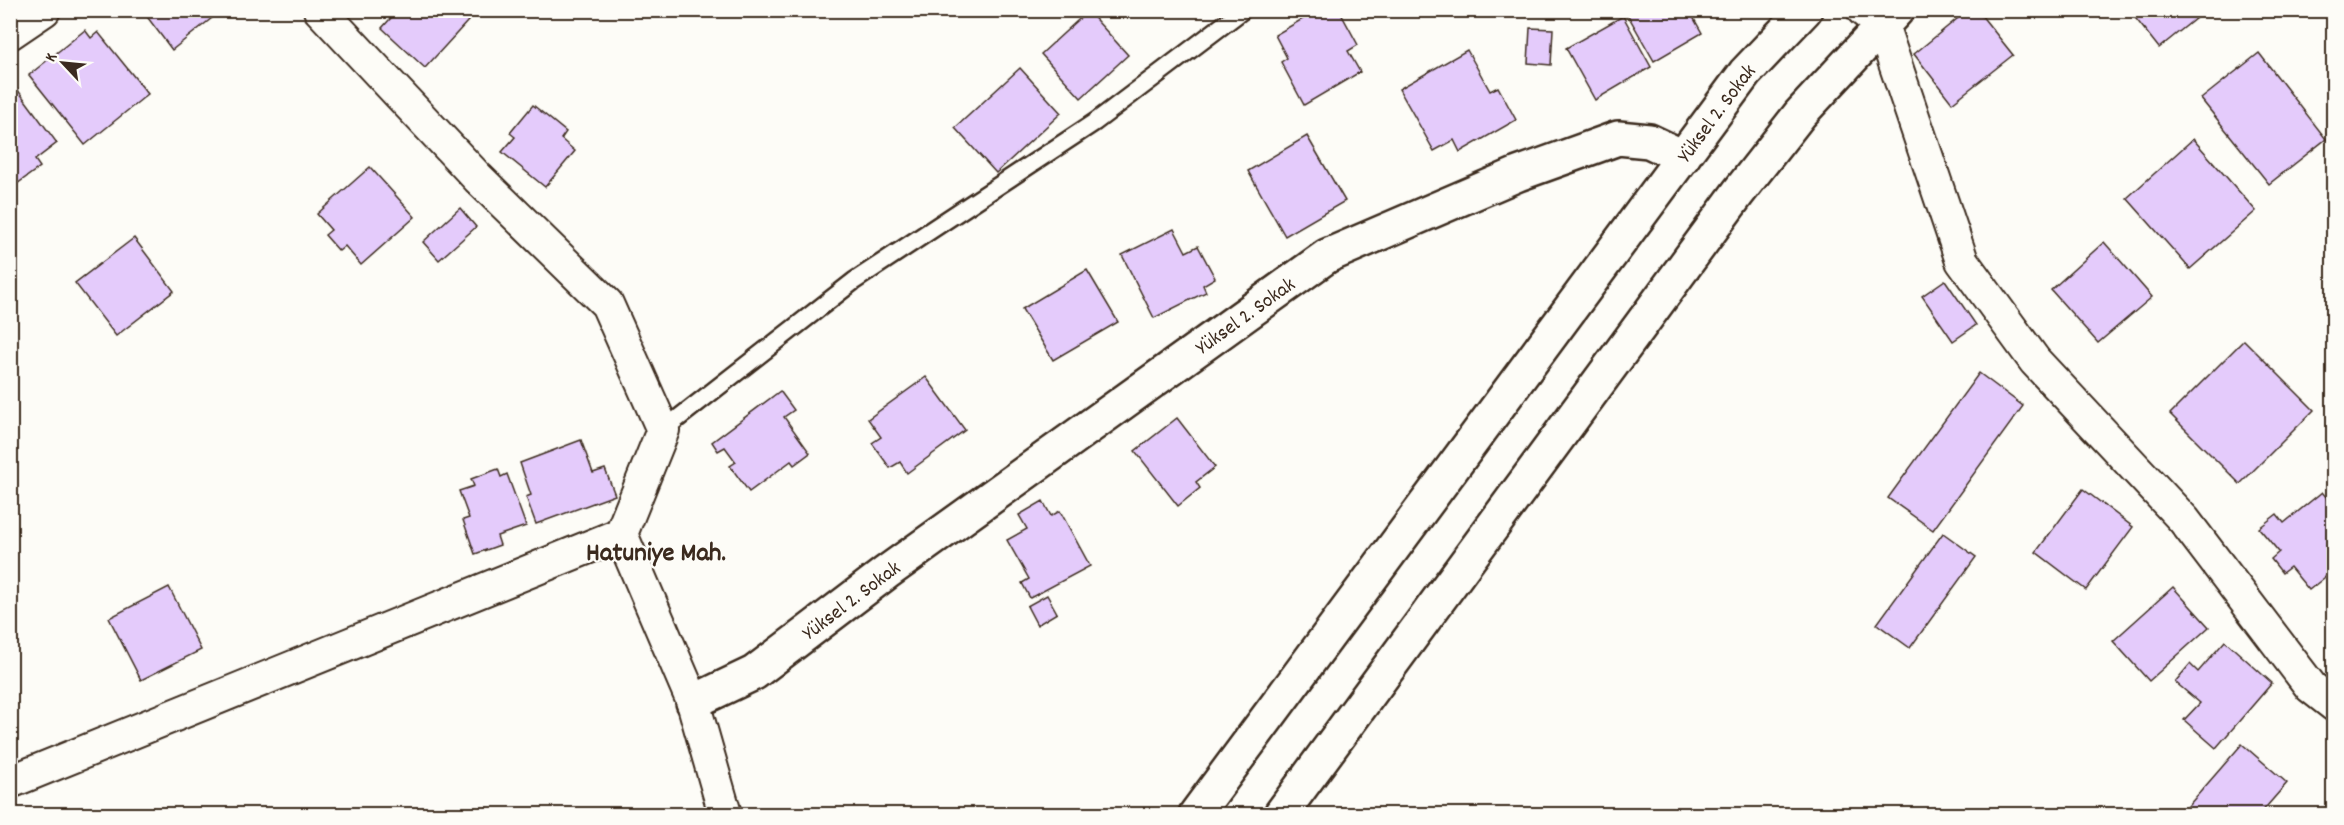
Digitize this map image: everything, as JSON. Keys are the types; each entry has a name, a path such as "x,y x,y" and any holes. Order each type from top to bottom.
{"street":[{"path":"10,33 44,10"},
{"path":"320,10 478,178 607,304 663,430 621,534 693,702 725,814"},
{"name":"Yüksel 2. Sokak","path":"693,702 754,673 897,565 1327,256 1518,174 1618,138 1649,141 1683,157 1745,74 1805,10"},
{"path":"1281,814 1737,193 1881,15"},
{"path":"1881,15 1962,261 2035,361 2184,520 2311,687 2334,705"},
{"path":"1196,814 1683,157"},
{"path":"10,782 621,534"}],"lane":[{"path":"663,430 854,281 1095,122 1243,10"}],"building":[{"path":"142,10 222,10 172,50"},
{"path":"398,10 478,10 425,68 382,28"},
{"path":"1318,10 1339,10 1358,45 1348,51 1360,72 1304,105 1281,62 1287,58 1275,35"},
{"path":"1625,10 1689,10 1702,33 1654,61"},
{"path":"1968,10 1977,10 2013,55 1952,103 1914,54"},
{"path":"2129,10 2206,10 2159,48"},
{"path":"1088,11 1128,55 1081,98 1041,54"},
{"path":"1623,16 1651,67 1595,100 1566,48"},
{"path":"1530,28 1553,29 1551,65 1528,63"},
{"path":"85,30 91,38 98,32 148,94 85,145 29,75"},
{"path":"1467,50 1490,91 1498,87 1516,120 1460,152 1454,140 1434,151 1399,89"},
{"path":"2259,53 2326,139 2269,184 2201,99"},
{"path":"1020,68 1061,113 996,173 955,128"},
{"path":"17,89 57,143 35,160 40,167 10,189 10,94"},
{"path":"533,105 566,132 561,139 575,151 545,187 502,152 515,137 510,133"},
{"path":"1307,136 1345,201 1285,236 1248,171"},
{"path":"2193,139 2256,211 2190,269 2127,198"},
{"path":"370,167 415,217 361,265 345,246 339,251 325,235 331,230 317,214"},
{"path":"460,208 476,227 439,260 423,242"},
{"path":"1174,229 1186,252 1198,246 1215,278 1203,285 1206,292 1154,318 1122,255"},
{"path":"134,238 174,291 116,336 75,283"},
{"path":"2104,242 2152,297 2098,343 2051,290"},
{"path":"1087,270 1118,322 1053,360 1022,309"},
{"path":"1945,280 1976,325 1953,341 1922,296"},
{"path":"2244,340 2314,410 2240,484 2170,414"},
{"path":"1979,373 2023,406 1933,530 1888,498"},
{"path":"926,377 965,430 907,473 900,462 890,468 872,443 881,437 868,419"},
{"path":"780,391 794,410 784,417 810,453 794,465 791,461 749,492 730,466 736,462 725,447 718,451 712,442"},
{"path":"1177,418 1215,467 1196,482 1200,488 1178,506 1135,451"},
{"path":"581,440 593,473 605,469 615,495 536,524 526,497 531,495 520,463"},
{"path":"498,469 501,477 507,474 526,526 497,536 500,545 475,554 463,520 469,518 459,491 474,486 471,479"},
{"path":"2083,489 2133,527 2086,590 2036,552"},
{"path":"2322,492 2334,506 2334,570 2309,590 2290,567 2282,573 2271,559 2279,552 2259,528 2277,514 2284,523"},
{"path":"1043,501 1051,516 1060,511 1090,566 1030,598 1022,583 1029,579 1007,540 1027,529 1019,515"},
{"path":"1943,533 1976,557 1910,648 1877,624"},
{"path":"169,587 201,650 141,680 109,618"},
{"path":"2173,587 2209,627 2149,681 2113,641"},
{"path":"1047,595 1057,613 1037,625 1027,606"},
{"path":"2225,641 2272,683 2216,748 2184,720 2200,703 2175,682 2190,664 2198,672"},
{"path":"2242,744 2287,783 2260,814 2182,813"}],"district":[{"name":"Hatuniye Mah.","path":"656,551"}]}
